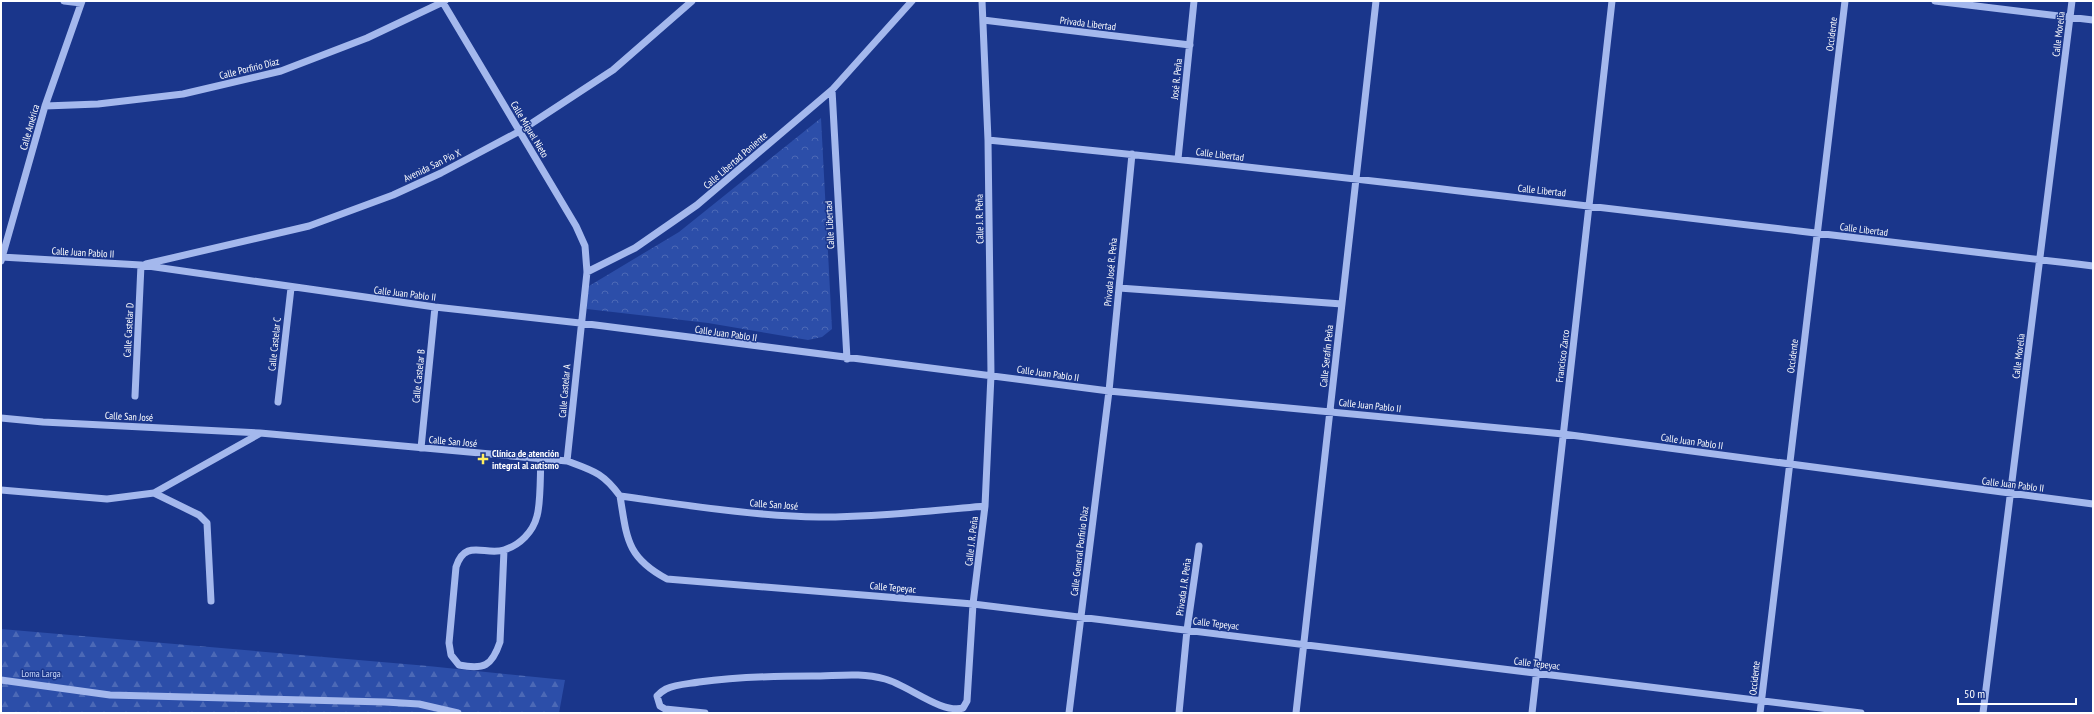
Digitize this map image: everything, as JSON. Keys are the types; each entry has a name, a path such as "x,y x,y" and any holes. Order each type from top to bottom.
{"street":[{"path":"64,1 82,2"},
{"name":"Avenida San Pío X","path":"141,265 309,226 393,195 441,173 520,131 613,70 692,1"},
{"name":"Calle Libertad Poniente","path":"587,272 635,248 698,205 832,90 912,1"},
{"name":"Calle J. R. Peña","path":"705,713 665,709 660,706 658,696 661,691 676,686 737,677 856,674 885,679 904,686 943,707 953,709 963,708 967,701 969,690 973,604 985,506 991,375 988,140 982,1"},
{"name":"José R. Peña","path":"1178,159 1194,1"},
{"name":"Calle Serafín Peña","path":"1296,713 1376,1"},
{"name":"Francisco Zarco","path":"1532,713 1612,1"},
{"name":"Occidente","path":"1760,713 1788,464 1818,233 1845,1"},
{"path":"1935,1 2093,20"},
{"name":"Calle Morelia","path":"1983,713 2072,1"},
{"name":"Calle América","path":"1,258 45,106 82,2"},
{"name":"Calle Miguel Nieto","path":"443,2 576,226 585,246 587,272"},
{"name":"Calle Porfirio Díaz","path":"45,106 98,104 183,94 281,71 367,38 443,2"},
{"name":"Privada Libertad","path":"983,20 1190,45"},
{"name":"Calle Libertad","path":"832,90 847,359"},
{"name":"Calle Libertad","path":"988,140 1132,154 1589,205 2093,266"},
{"name":"Privada José R. Peña","path":"1109,391 1132,154"},
{"name":"Calle Juan Pablo II","path":"1,258 141,265 291,288 435,307 580,323 847,359 991,375 1109,391 1563,434 2093,504"},
{"name":"Calle Castelar D","path":"135,396 141,265"},
{"path":"580,323 587,272"},
{"name":"Calle Castelar C","path":"278,402 291,288"},
{"path":"1119,288 1342,304"},
{"name":"Calle Castelar B","path":"421,448 435,307"},
{"name":"Calle Castelar A","path":"567,461 580,323"},
{"name":"Calle General Porfirio Díaz","path":"1069,713 1109,391"},
{"name":"Calle San José","path":"1,418 43,422 260,433 567,461 590,469 608,479 620,496 730,511 818,517 901,513 985,506"},
{"path":"1,490 107,499 154,493 260,433"},
{"path":"504,550 500,642 495,655 487,664 475,668 459,665 451,655 449,643 458,559 465,552 473,550 504,550 523,540 531,530 537,516 541,458"},
{"path":"154,493 199,515 207,523 211,601"},
{"name":"Calle Tepeyac","path":"620,496 627,539 637,557 650,570 668,579 973,604 1861,713"},
{"name":"Privada J. R. Peña","path":"1187,630 1199,546"},
{"path":"1179,713 1187,630"},
{"path":"1,680 110,695 392,702 419,704 458,713"}],"green space":[{"path":"821,118 832,329 822,337 808,340 708,323 587,309 584,289 679,232"},
{"name":"Loma Larga","path":"1,629 428,666 565,680 559,713 1,713"}],"place":[{"name":"Clínica de atención integral al autismo","path":"483,459"}]}
